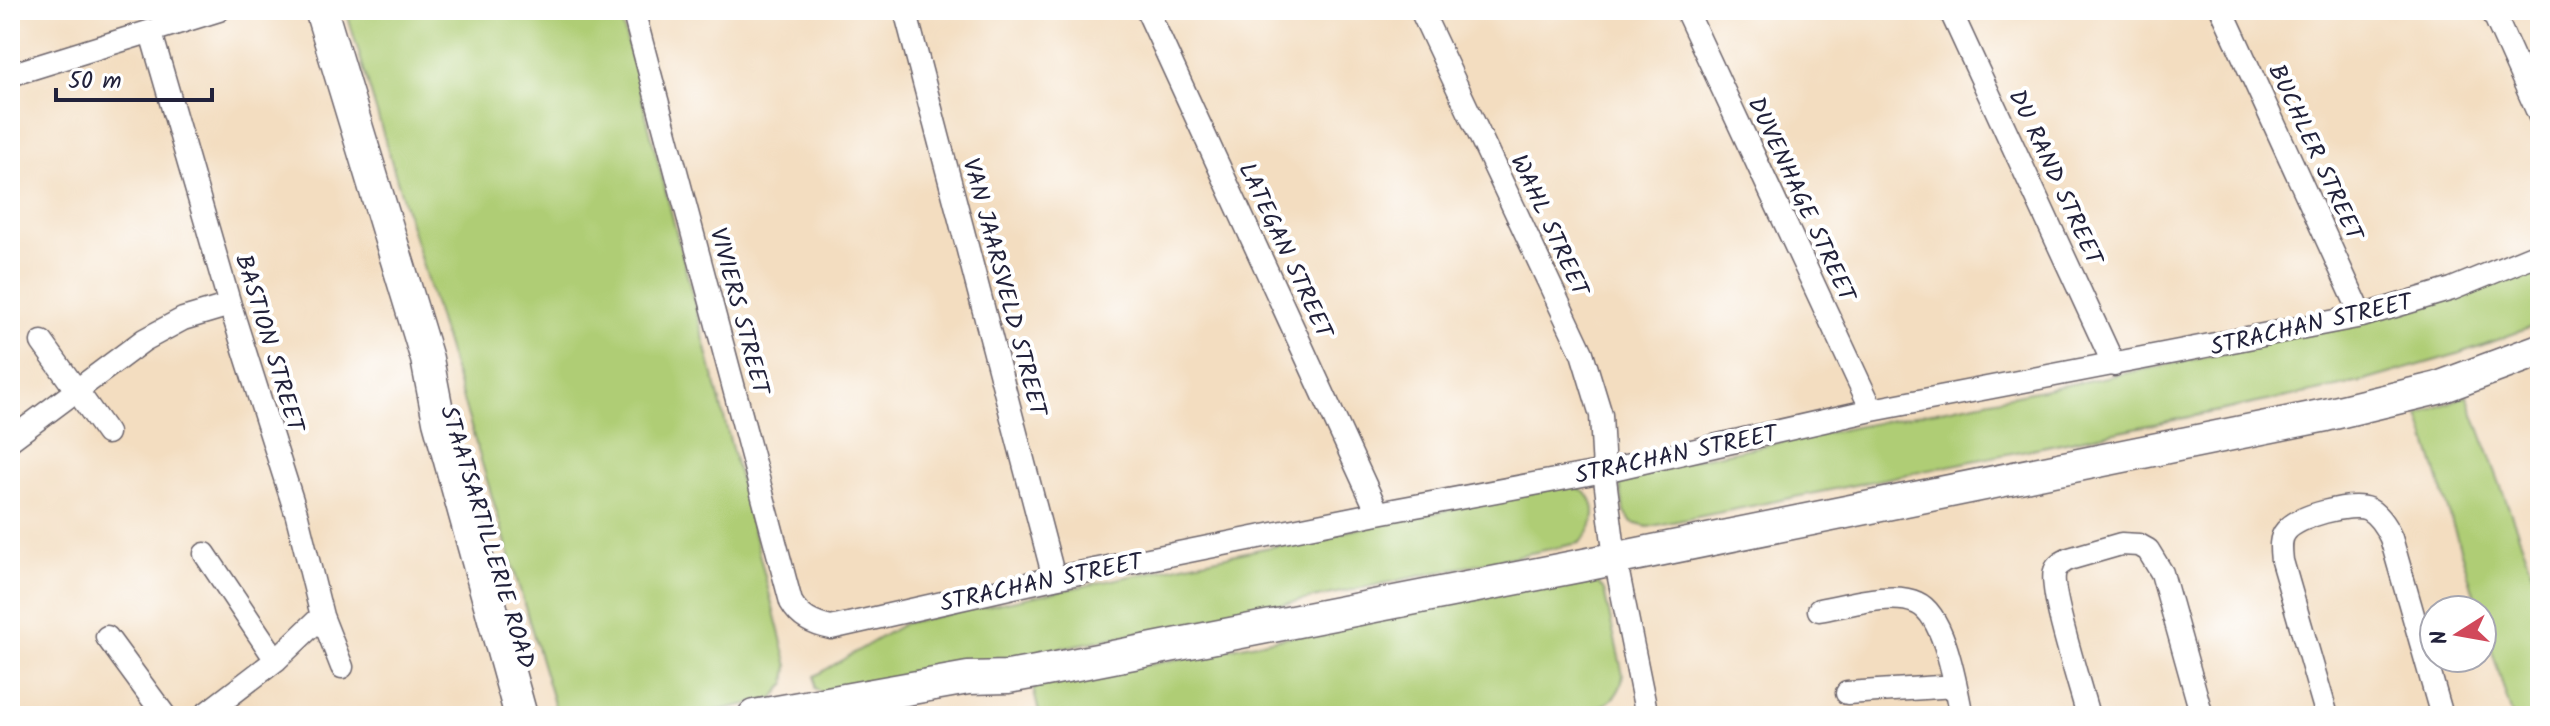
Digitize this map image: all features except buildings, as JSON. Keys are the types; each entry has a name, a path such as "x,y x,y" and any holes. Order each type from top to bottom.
{"street":[{"path":"10,75 219,10"},
{"name":"STAATSARTILLERIE ROAD","path":"321,10 427,359 439,421 521,716"},
{"name":"VIVIERS STREET","path":"633,10 788,590 794,607 807,620"},
{"name":"VAN JAARSVELD STREET","path":"905,10 1054,578"},
{"name":"LATEGAN STREET","path":"1147,10 1378,513"},
{"name":"WAHL STREET","path":"1421,10 1582,353 1601,415 1604,471 1615,558 1647,716"},
{"name":"DUVENHAGE STREET","path":"1686,10 1872,410"},
{"name":"DU RAND STREET","path":"1950,10 2114,365"},
{"name":"BUCHLER STREET","path":"2222,10 2362,316"},
{"path":"2492,10 2540,117"},
{"name":"BASTION STREET","path":"151,33 230,305 297,516 322,616 342,667"},
{"name":"STRACHAN STREET","path":"807,620 831,628 1054,578 1604,471 1872,410 2362,316 2452,289 2540,253"},
{"path":"10,440 144,340 168,326 230,305"},
{"path":"42,342 107,433"},
{"path":"754,716 968,678 1008,677 2342,412 2438,388 2540,350"},
{"name":"STAATSARTILLERIE ROAD","path":"427,359 453,416 543,716"},
{"path":"2327,716 2282,561 2281,539 2301,518 2359,507 2370,510 2391,538 2442,716"},
{"path":"2088,716 2056,599 2054,572 2059,564 2069,559 2130,544 2148,550 2162,573 2202,716"},
{"path":"205,554 276,660"},
{"path":"1819,610 1879,600 1919,603 1936,622 1962,716"},
{"path":"203,716 276,660 322,616"},
{"path":"107,637 165,716"},
{"path":"862,716 968,695 1008,677"},
{"path":"1847,693 1955,686"}],"green space":[{"path":"346,10 619,10 788,666 786,683 773,699 690,716 560,716"},
{"path":"2540,263 2540,324 2461,353 2361,382 1648,527 1632,523 1624,511 1620,485 1631,472 2241,350"},
{"path":"2467,395 2540,592 2540,716 2512,716 2498,670 2498,594 2474,594 2419,415"},
{"path":"1568,485 1586,493 1594,509 1591,527 1579,543 1193,623 822,693 815,688 815,676 905,623"},
{"path":"1589,576 1604,591 1623,675 1621,686 1602,706 1563,716 1040,716 1033,688"}]}
